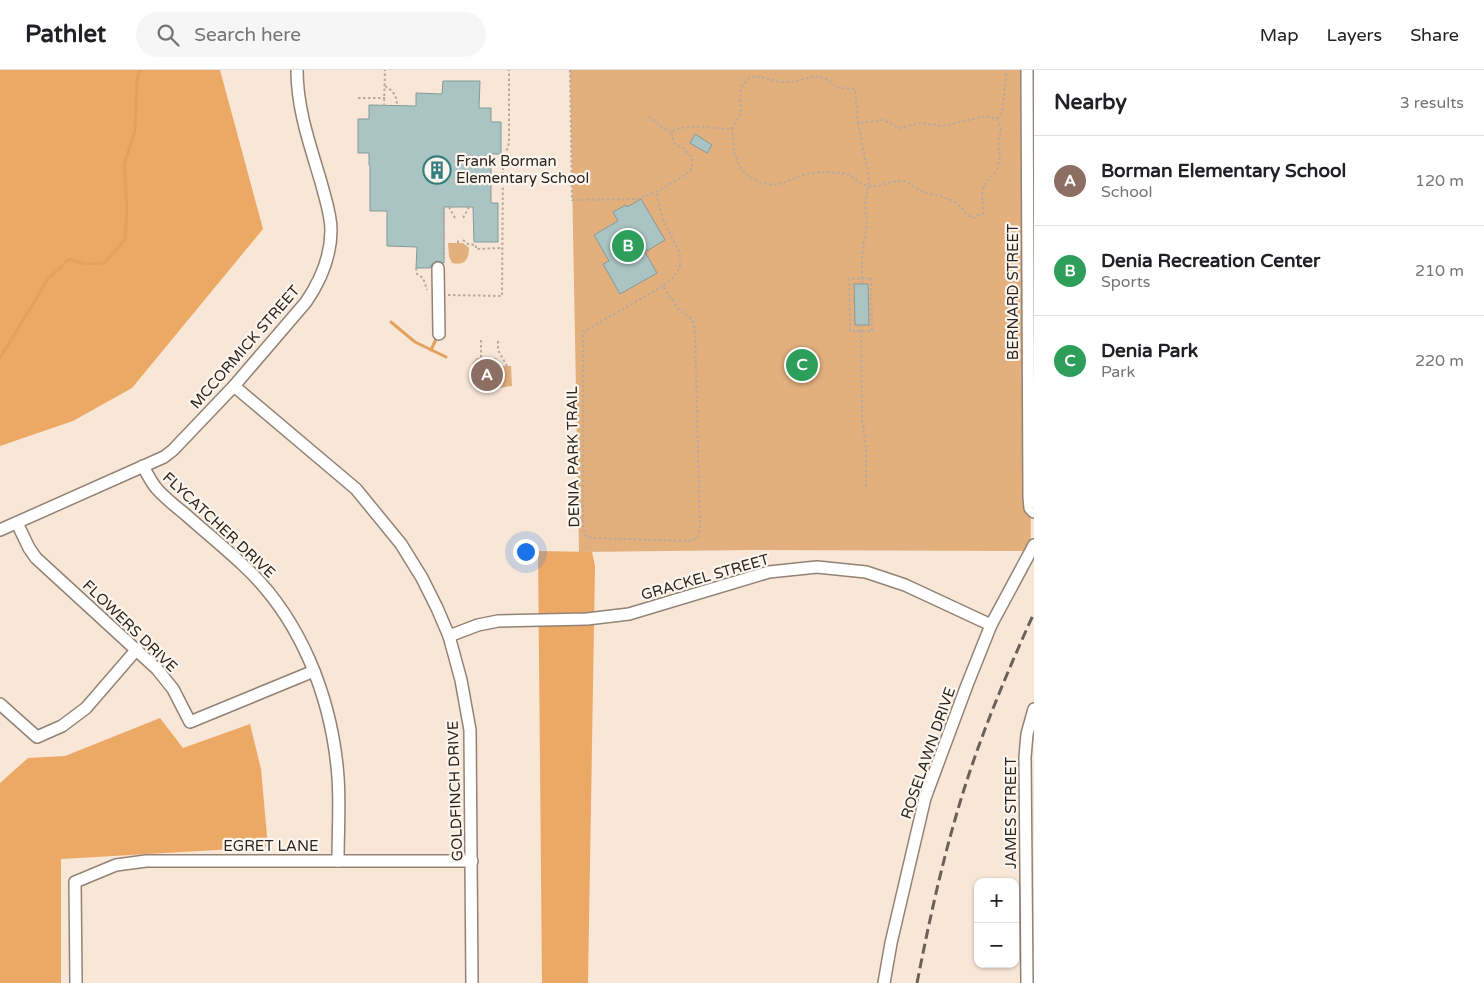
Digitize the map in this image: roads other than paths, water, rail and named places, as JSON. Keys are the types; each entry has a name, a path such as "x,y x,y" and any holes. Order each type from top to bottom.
{"street":[{"name":"MCCORMICK STREET","path":"0,530 164,457 174,450 234,386 315,289 327,261 330,246 330,220 299,107 297,70"},
{"name":"BERNARD STREET","path":"1027,70 1030,102 1031,171 1029,497 1030,508 1034,512"},
{"path":"439,334 442,293 441,266"},
{"name":"GOLDFINCH DRIVE","path":"234,386 362,495 401,544 430,593 449,636 461,680 470,730 472,983"},
{"name":"FLYCATCHER DRIVE","path":"143,466 156,488 165,498 243,565 263,586 292,626 314,671 328,713 338,788 338,861"},
{"name":"FLOWERS DRIVE","path":"17,523 36,558 137,649 165,678 173,689 190,722 314,671"},
{"name":"ROSELAWN DRIVE","path":"884,983 891,943 925,798 991,625 1034,545"},
{"name":"GRACKEL STREET","path":"449,636 478,625 498,621 587,619 628,614 770,572 817,567 866,572 905,585 991,625"},
{"path":"0,704 37,737 62,726 86,708 137,649"},
{"name":"JAMES STREET","path":"1028,983 1024,815 1025,757 1027,734 1034,709"},
{"name":"EGRET LANE","path":"76,983 75,882 116,865 146,861 472,861"}],"waterway":[{"path":"0,358 48,279 69,259 85,264 104,263 125,240 127,208 124,165 135,131 137,79 140,70"},
{"path":"391,322 415,342 446,357"},
{"path":"431,350 437,337"}],"railway":[{"path":"917,983 950,837 972,764 991,713 1034,613"}],"place":[{"name":"Frank Borman Elementary School","path":"437,170"},
{"name":"Denia Recreation Center","path":"628,246"},
{"name":"Denia Park","path":"802,365"},
{"name":"Borman Elementary School","path":"487,375"}]}
